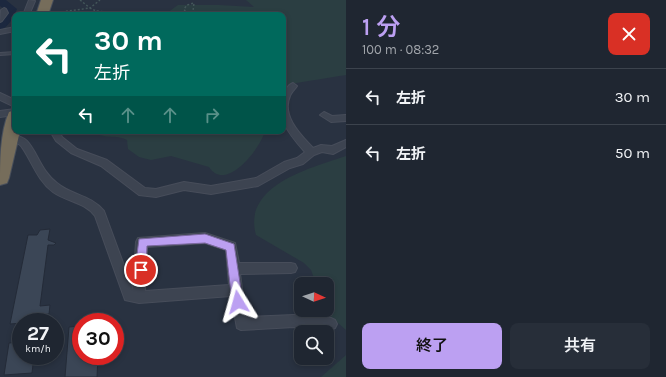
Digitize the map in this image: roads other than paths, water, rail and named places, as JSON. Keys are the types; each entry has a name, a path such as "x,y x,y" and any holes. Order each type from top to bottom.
{"highway":[{"path":"43,12 47,0"},
{"path":"0,178 5,148 12,126"}],"street":[{"path":"27,12 32,1"},
{"path":"0,20 5,13 4,10"},
{"path":"1,30 12,29"},
{"path":"286,96 293,86"},
{"path":"0,96 12,102"},
{"path":"0,114 12,112"},
{"path":"324,114 331,119 346,118"},
{"path":"286,122 310,152"},
{"path":"56,134 59,139 74,151 104,163 143,192 156,193 184,186 211,190 258,182 287,164 300,161 310,152 321,148 333,150 346,143"},
{"path":"5,148 23,142 35,163 52,186 67,195 96,207 100,214 129,296 139,297 236,290"},
{"path":"139,297 142,242 205,238 231,247 241,324 294,321 332,324"},
{"path":"233,269 291,268"}],"lane":[{"path":"0,54 12,53"}],"waterway":[{"path":"0,1 11,9 9,15 0,26"}]}
